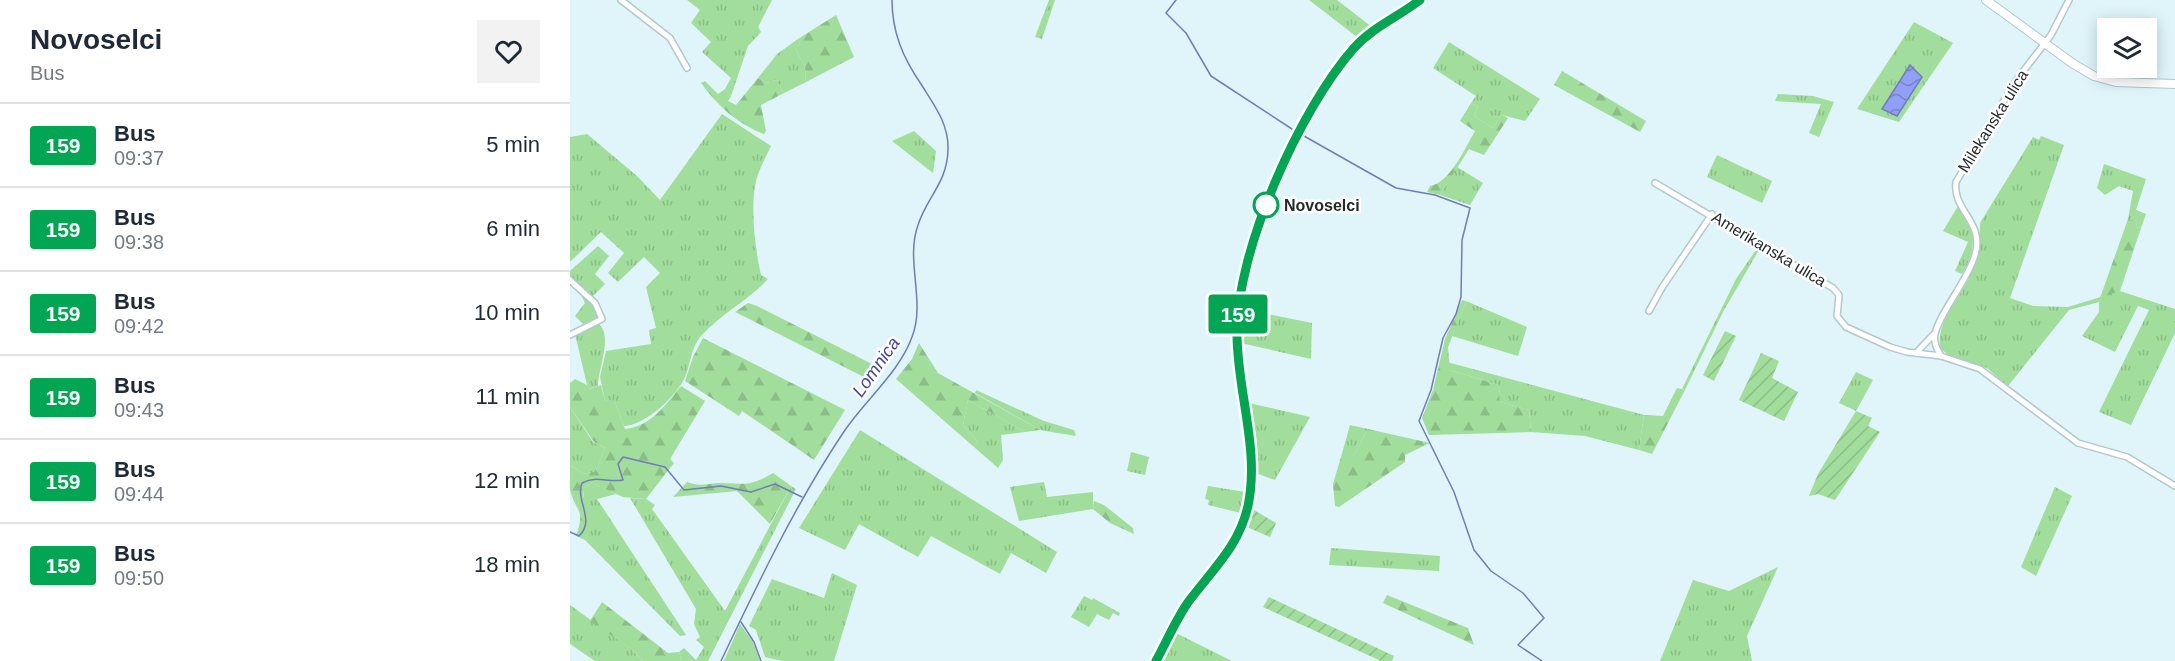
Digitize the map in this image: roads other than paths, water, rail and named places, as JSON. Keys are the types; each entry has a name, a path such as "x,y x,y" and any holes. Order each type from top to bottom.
{"main road":[{"path":"1986,0 2072,63 2102,79 2126,83 2175,84"}],"street":[{"path":"621,0 670,38 687,68"},
{"path":"1156,661 1188,603 1234,545 1245,515 1251,468 1238,350 1237,319 1251,255 1268,201 1292,148 1340,66 1370,33 1420,0"},
{"name":"Milekanska ulica","path":"1914,353 1925,346 1936,332 1966,278 1976,252 1976,232 1973,222 1956,198 1956,182 2015,82 2046,43 2069,0"},
{"name":"Amerikanska ulica","path":"1655,183 1712,214 1798,269 1833,288 1839,295 1837,316 1841,324 1867,338 1914,353 1941,356 1986,372 2078,443 2127,457 2175,486"},
{"path":"1649,311 1662,286 1712,214"},
{"path":"570,280 595,303 602,319 570,335"},
{"path":"1936,332 1935,343 1941,356"}],"water":[{"path":"1910,65 1922,77 1897,116 1882,109"}],"waterway":[{"name":"Lomnica","path":"721,661 793,516 825,460 851,421 899,363 916,323 915,239 922,215 944,172 948,141 940,115 909,64 896,34 892,0"},
{"path":"1176,0 1166,13 1186,33 1211,76 1295,131"},
{"path":"1304,136 1396,188 1435,195 1470,208 1462,240 1461,297 1456,314 1443,338 1431,390 1419,421 1454,492 1474,550 1491,571 1523,593 1544,618 1518,645 1542,661"},
{"path":"570,532 579,536 586,524 581,497 582,483 597,479 623,480 618,464 623,457 665,467 684,490 721,486 751,492 775,484 802,497"},
{"path":"741,622 754,642 761,661"}],"place":[{"name":"Novoselci","path":"1266,205"}]}
